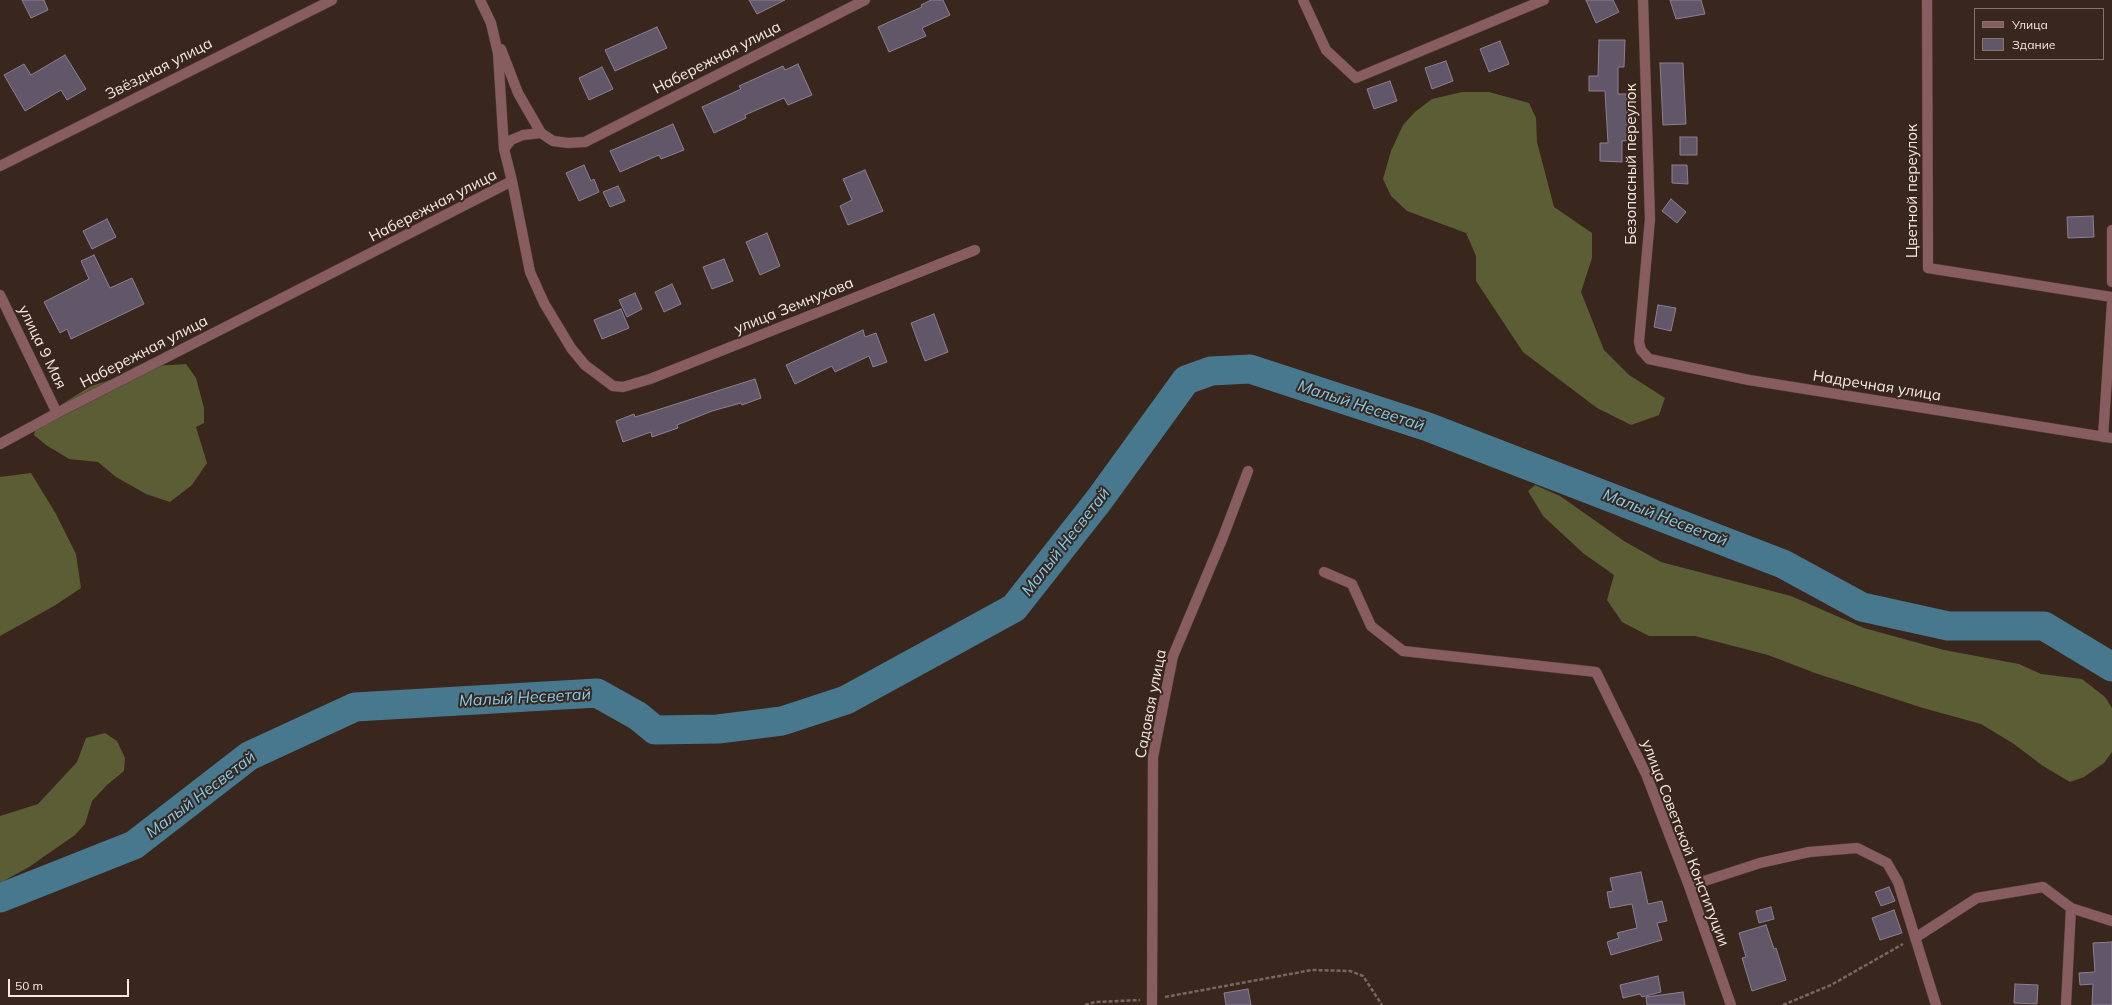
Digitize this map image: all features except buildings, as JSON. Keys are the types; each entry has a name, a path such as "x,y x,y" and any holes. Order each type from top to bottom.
{"street":[{"name":"Звёздная улица","path":"0,166 332,0"},
{"path":"480,0 518,93 541,133"},
{"name":"Набережная улица","path":"0,444 57,413 512,181 504,149 511,140 523,135 541,133 553,141 568,143 585,142 865,0"},
{"path":"1303,0 1326,50 1356,78 1544,0"},
{"name":"Безопасный переулок","path":"1642,350 1639,337 1650,219 1643,0"},
{"name":"Цветной переулок","path":"1927,0 1928,268 2112,297"},
{"path":"490,23 498,53 504,149"},
{"name":"улица Земнухова","path":"512,181 530,272 544,303 571,348 585,365 613,386 623,387 650,379 975,250"},
{"path":"2112,230 2112,282"},
{"name":"улица 9 Мая","path":"0,295 57,413"},
{"path":"2108,438 2112,302"},
{"name":"Надречная улица","path":"1642,350 1649,359 1659,362 1742,378 2108,438"},
{"name":"Садовая улица","path":"1152,1002 1153,757 1173,656 1224,537 1248,471"},
{"name":"улица Советской Конституции","path":"1324,572 1352,584 1371,626 1404,651 1596,672 1646,774 1689,886 1731,1005"},
{"path":"1689,886 1760,863 1809,852 1857,848 1887,863 1898,882 1936,1005"},
{"path":"1915,938 1977,898 2043,887 2071,908 2112,921"},
{"path":"2066,1005 2071,908"}],"path":[{"path":"1783,1005 1831,985 1915,938"},
{"path":"1086,1005 1095,1002 1152,1002 1320,970 1350,971 1363,976 1382,1005"}],"green space":[{"path":"1462,92 1489,92 1529,103 1536,118 1537,142 1554,207 1592,233 1592,258 1581,292 1604,350 1629,375 1665,398 1659,415 1631,425 1597,408 1523,352 1476,281 1476,256 1466,233 1407,211 1391,196 1383,179 1391,151 1403,125 1415,112 1432,99"},
{"path":"186,364 196,378 204,408 204,423 196,427 207,463 192,485 170,502 146,494 116,477 98,462 69,459 46,445 34,435 38,419 91,386 156,366"},
{"path":"31,473 56,514 76,554 81,588 54,606 0,636 0,477"},
{"path":"1535,485 1560,496 1624,541 1661,562 1791,596 1864,628 1944,650 2019,664 2041,674 2082,679 2105,697 2112,708 2112,752 2104,763 2084,777 2070,782 2043,766 2014,744 1981,724 1923,708 1815,673 1768,655 1695,636 1649,636 1622,622 1607,600 1614,575 1583,553 1543,516 1528,491"},
{"path":"105,733 117,741 125,758 124,771 107,785 92,801 85,824 75,835 29,867 0,883 0,816 38,804 77,762 86,738"}],"waterway":[{"name":"Малый Несветай","path":"0,898 134,845 249,756 355,707 597,693 638,716 655,730 718,729 782,721 846,700 1014,608 1099,500 1186,380 1211,371 1250,369 1428,427 1783,564 1862,607 1948,626 2044,626 2112,667"}]}
